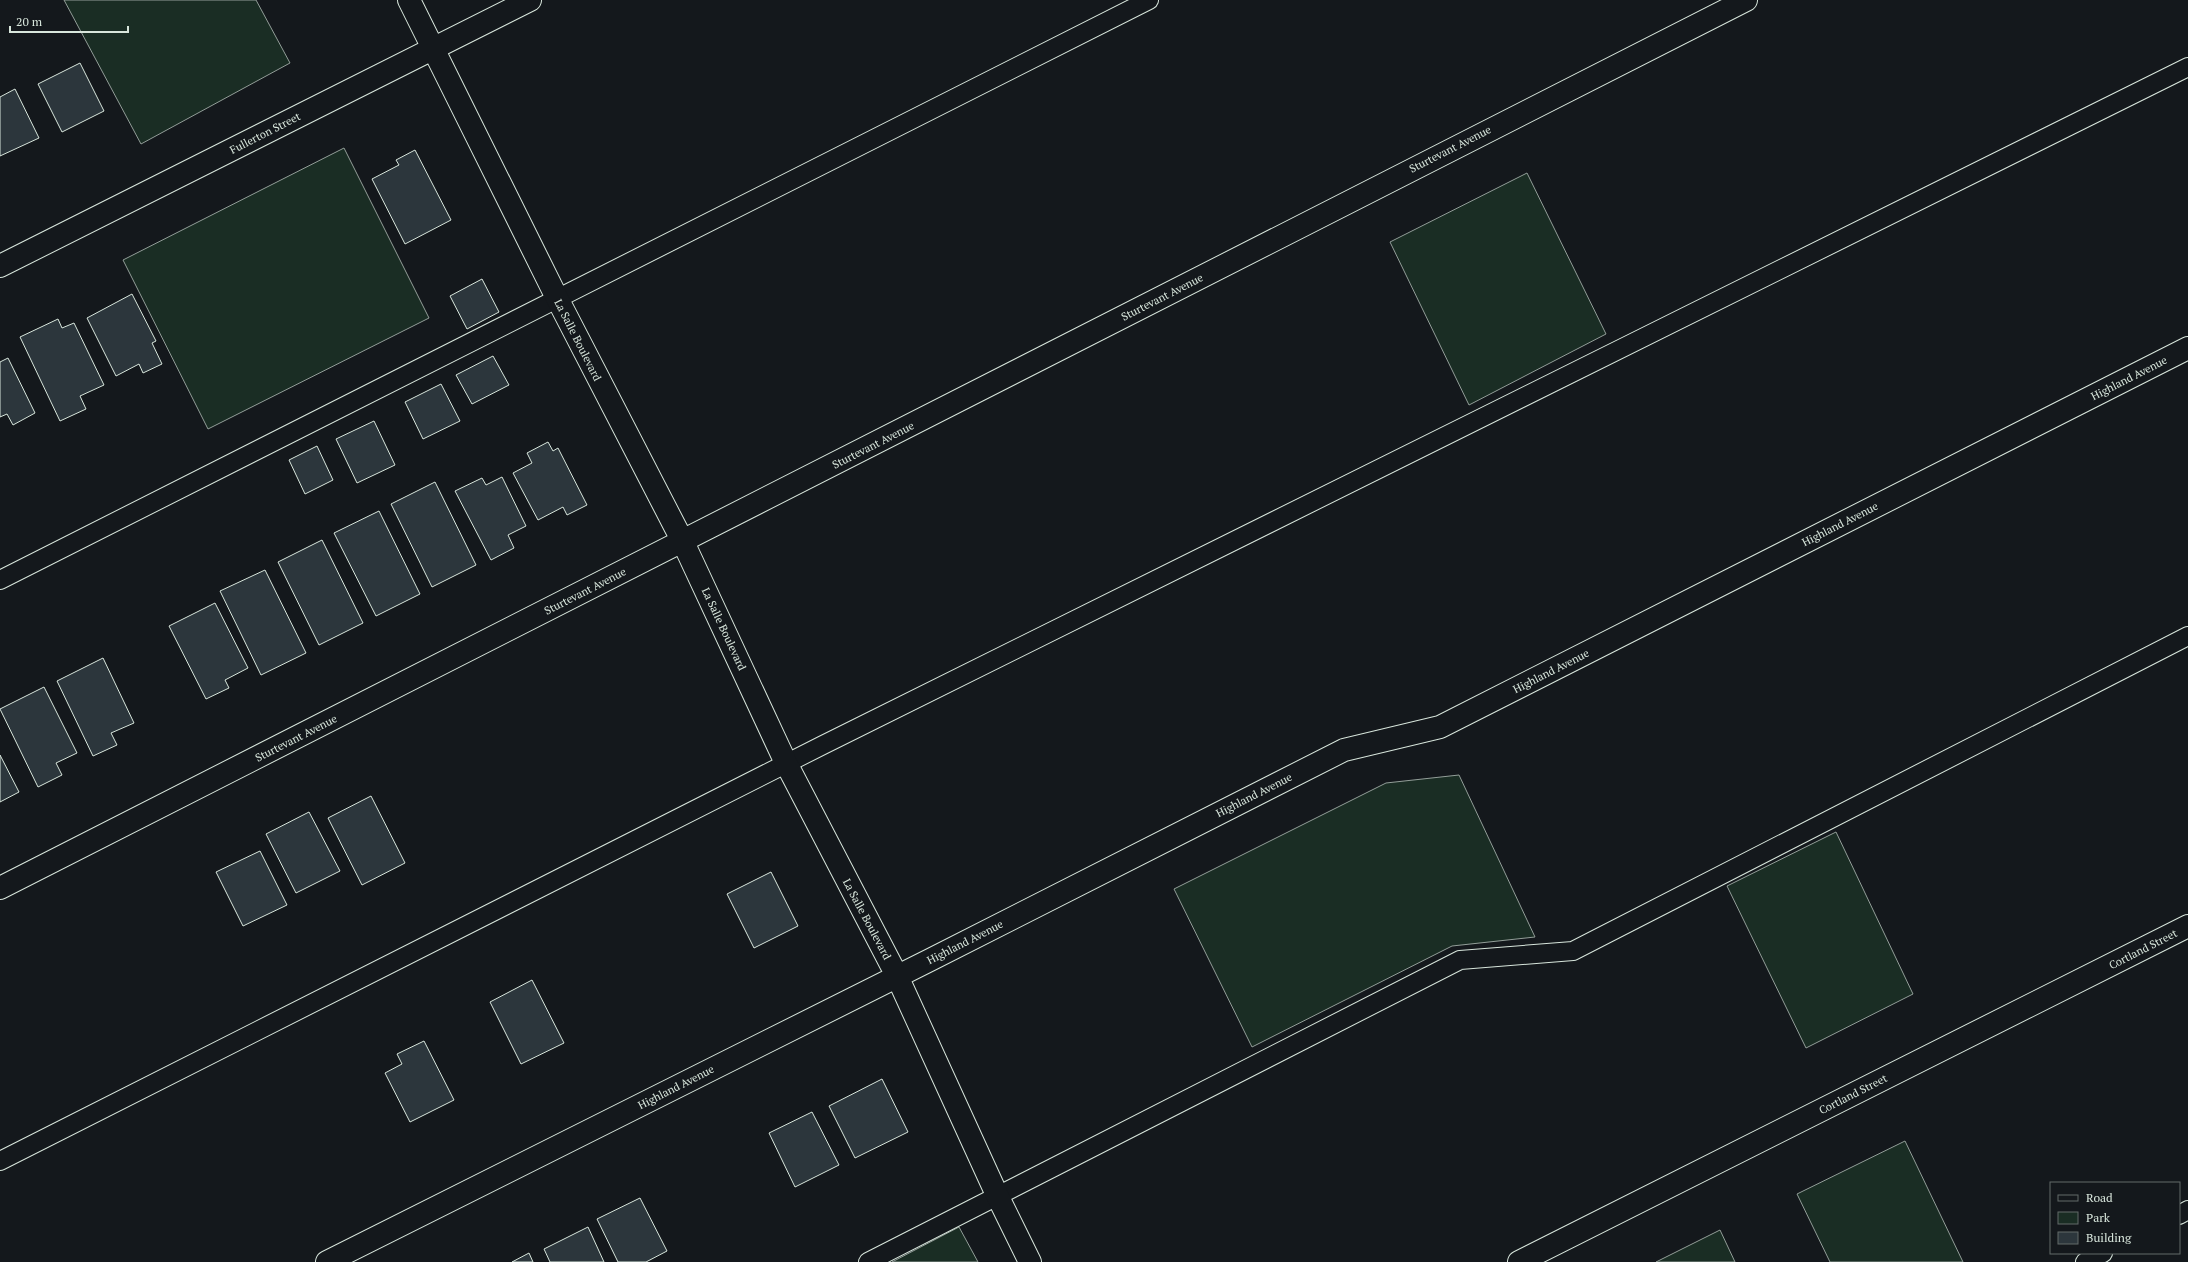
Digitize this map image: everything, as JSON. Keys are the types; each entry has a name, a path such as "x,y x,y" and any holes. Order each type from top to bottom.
{"street":[{"name":"La Salle Boulevard","path":"409,0 558,300 683,542 786,764 897,976 998,1197 1030,1262"},
{"name":"Fullerton Street","path":"0,266 530,0"},
{"name":"Sturtevant Avenue","path":"0,888 683,542 1435,157 1746,0"},
{"name":"Highland Avenue","path":"327,1262 1344,750 1440,727 2188,348"},
{"name":"Cortland Street","path":"1519,1262 2188,926"}],"lane":[{"path":"0,580 558,300 1149,0"},
{"path":"0,1161 786,764 2188,67"},
{"path":"868,1262 1460,960 1573,951 2188,636"},
{"path":"2086,1262 2101,1254"}],"green space":[{"path":"64,0 256,0 290,63 141,144"},
{"path":"344,148 429,318 208,429 123,260"},
{"path":"1527,173 1606,334 1469,405 1390,242"},
{"path":"1459,775 1535,937 1452,946 1252,1047 1174,889 1386,783"},
{"path":"1836,832 1913,994 1806,1048 1727,886"},
{"path":"1905,1141 1963,1262 1830,1262 1797,1194"},
{"path":"959,1227 978,1262 892,1262"},
{"path":"1720,1230 1735,1262 1656,1262"}],"building":[{"path":"80,63 104,111 62,132 38,84"},
{"path":"15,89 39,138 0,156 0,97"},
{"path":"415,150 451,220 405,244 372,179 399,165 396,160"},
{"path":"482,279 499,312 467,329 450,296"},
{"path":"132,294 156,341 152,343 162,364 143,373 139,364 116,376 87,318"},
{"path":"58,319 62,328 74,323 104,385 80,396 86,409 60,421 20,337"},
{"path":"493,356 509,385 472,404 456,375"},
{"path":"8,358 35,413 13,425 7,414 0,417 0,362"},
{"path":"441,384 460,421 423,439 405,402"},
{"path":"374,421 395,465 357,483 336,439"},
{"path":"548,442 553,451 558,448 587,505 567,515 563,507 538,520 513,473 532,463 527,453"},
{"path":"317,446 333,480 305,494 289,460"},
{"path":"502,477 526,526 508,535 514,548 491,560 455,491 482,478 486,485"},
{"path":"435,482 476,565 432,587 391,504"},
{"path":"379,511 420,594 376,616 334,533"},
{"path":"322,540 363,623 319,645 278,562"},
{"path":"265,570 306,653 261,675 220,591"},
{"path":"215,603 248,668 225,680 229,688 206,699 169,626"},
{"path":"103,658 134,723 111,733 117,745 93,756 57,681"},
{"path":"44,687 77,753 56,763 62,775 38,787 0,709"},
{"path":"0,755 19,792 0,802"},
{"path":"371,796 405,863 362,885 328,818"},
{"path":"309,812 340,871 296,893 266,834"},
{"path":"260,851 287,905 243,926 216,872"},
{"path":"771,872 798,926 754,948 727,894"},
{"path":"532,980 564,1043 521,1064 490,1002"},
{"path":"424,1041 454,1100 410,1122 385,1073 402,1064 397,1054"},
{"path":"882,1079 908,1132 855,1158 829,1106"},
{"path":"812,1112 839,1165 795,1187 769,1133"},
{"path":"640,1198 667,1251 646,1262 618,1262 597,1219"},
{"path":"588,1227 604,1262 550,1262 544,1249"},
{"path":"529,1253 533,1262 512,1262"}]}
